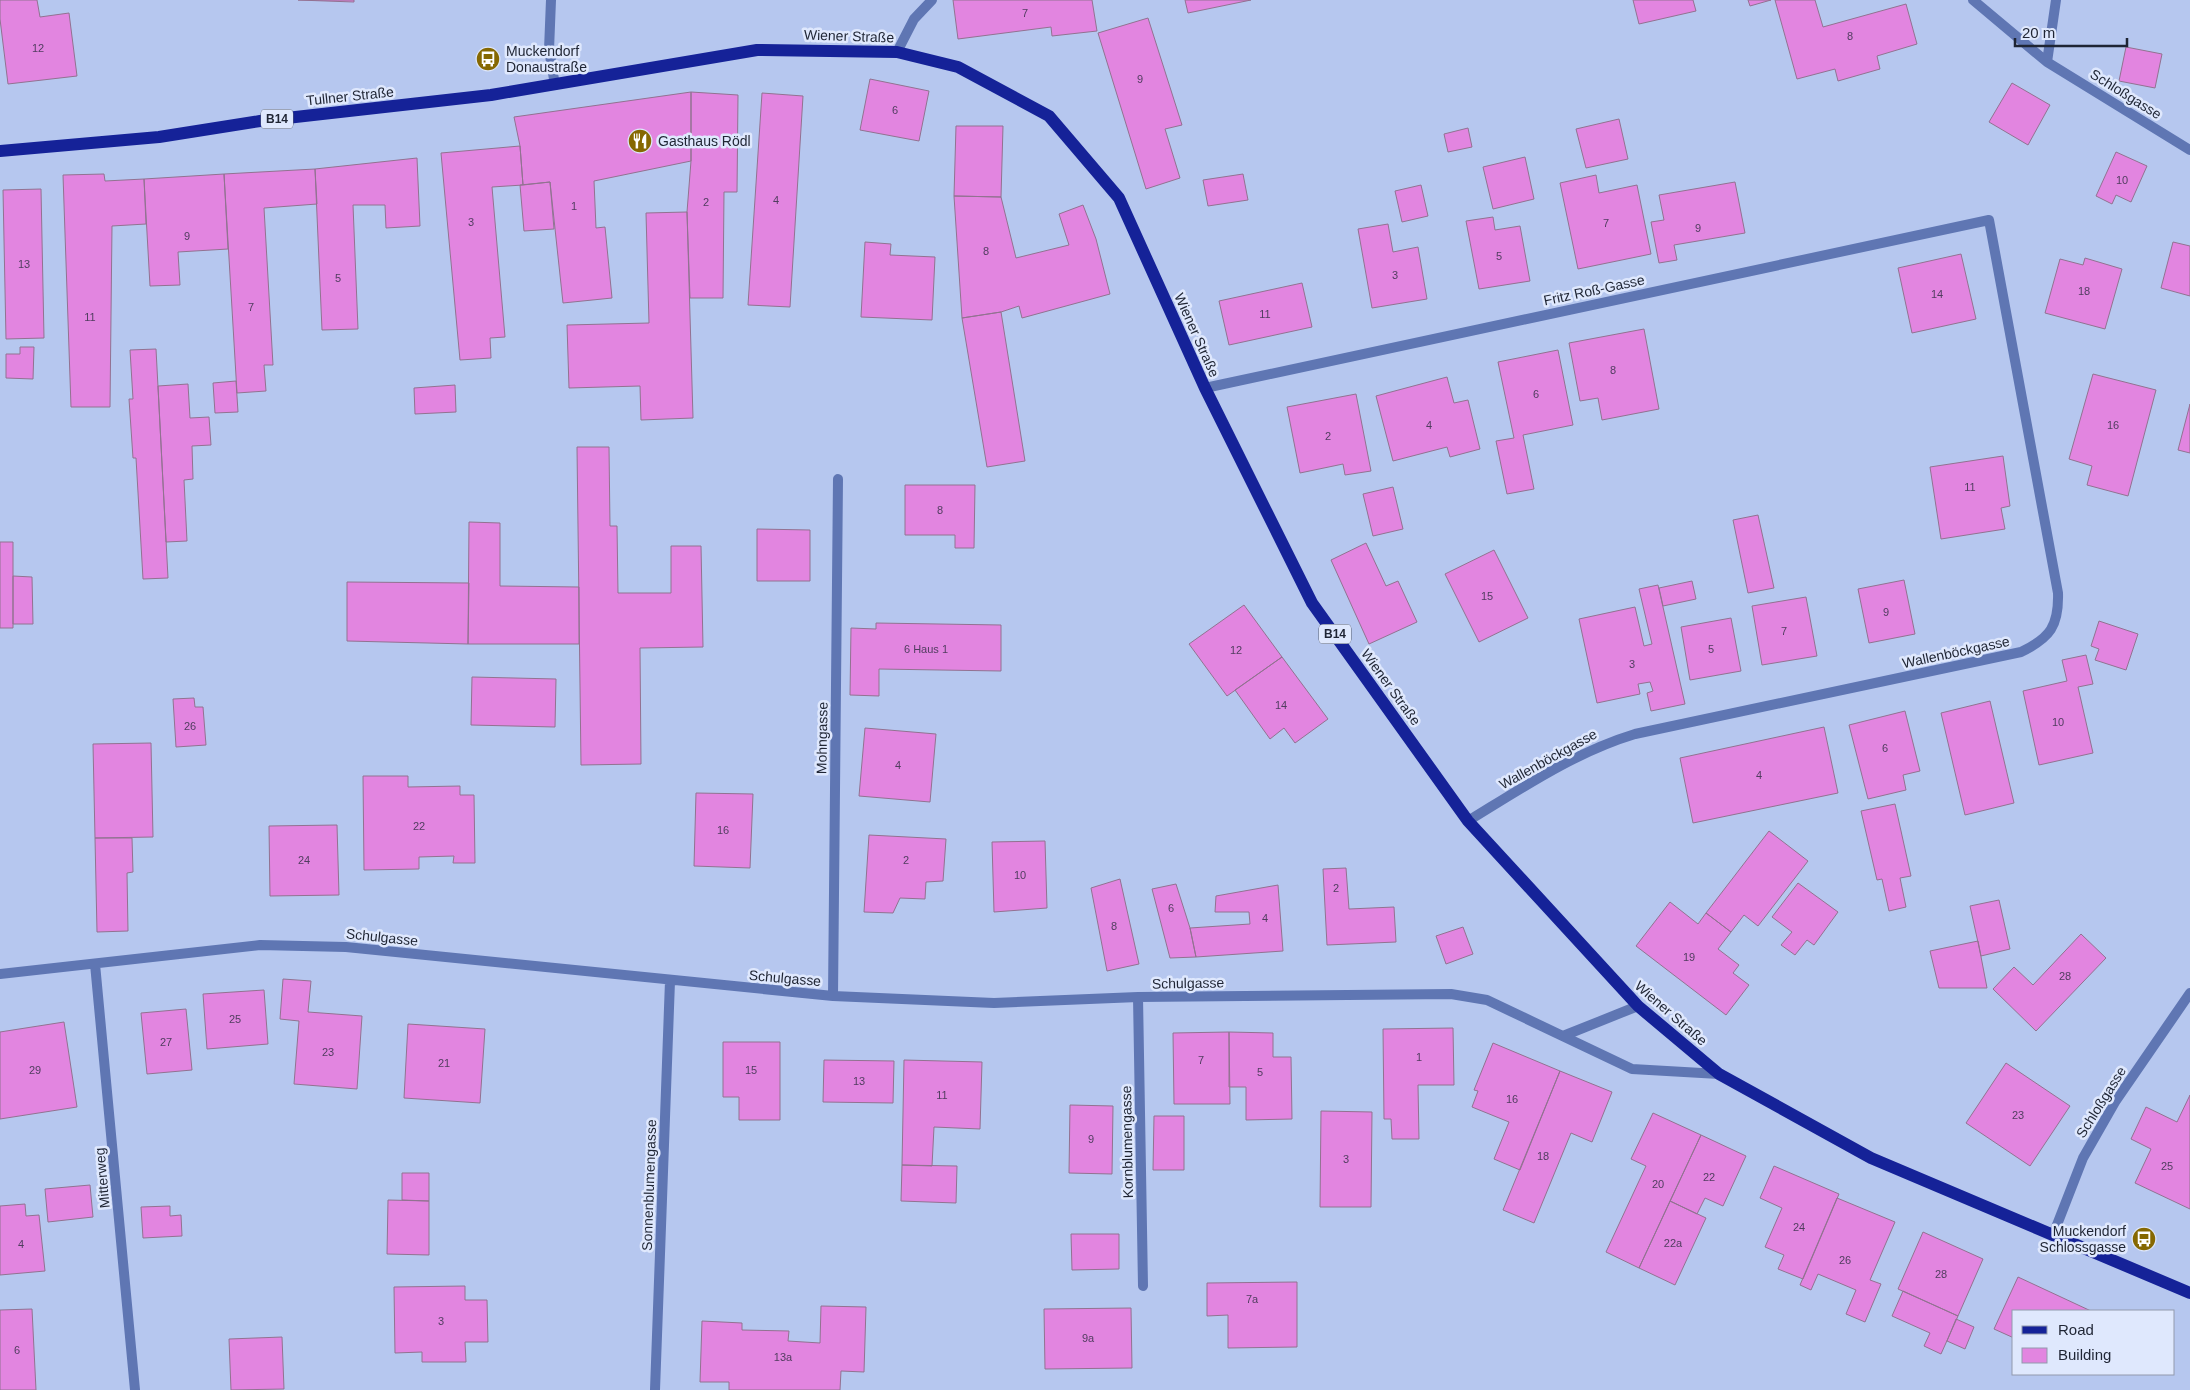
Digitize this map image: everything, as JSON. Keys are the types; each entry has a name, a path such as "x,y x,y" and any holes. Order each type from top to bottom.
{"main road":[{"name":"Wiener Straße","path":"555,85 757,50 897,52 958,67 1049,116 1118,198 1205,388 1312,603 1468,820 1638,1006 1719,1074 1871,1158 2190,1293"},
{"name":"Tullner Straße","path":"0,150 159,137 260,121 491,95 555,85"}],"street":[{"path":"551,0 550,50 555,85"},
{"path":"897,52 914,19 932,0"},
{"name":"Schloßgasse","path":"1973,0 2047,62 2190,150"},
{"path":"2047,62 2056,0"},
{"name":"Fritz Roß-Gasse","path":"1205,388 1989,220"},
{"name":"Wallenböckgasse","path":"1468,820 1602,744 1635,734 2021,652 2040,643 2052,629 2059,611 2058,593 1989,220"},
{"name":"Mohngasse","path":"833,996 838,479"},
{"name":"Schulgasse","path":"0,974 260,945 346,947 833,996 994,1003 1138,997 1451,994 1487,1000 1632,1069 1719,1074"},
{"name":"Mitterweg","path":"95,964 135,1390"},
{"name":"Sonnenblumengasse","path":"655,1390 670,981"},
{"name":"Schloßgasse","path":"2053,1235 2083,1158 2115,1102 2190,993"},
{"name":"Kornblumengasse","path":"1138,997 1143,1286"},
{"path":"1563,1036 1638,1006"}],"building":[{"path":"0,0 37,0 40,17 69,13 77,76 8,84 0,19"},
{"path":"298,0 354,0 354,2"},
{"path":"953,0 1092,0 1097,31 1052,36 1051,27 958,39"},
{"path":"1185,0 1251,0 1188,13"},
{"path":"1633,0 1693,0 1696,11 1639,24"},
{"path":"1748,0 1771,0 1750,6"},
{"path":"1775,0 1815,0 1823,27 1906,4 1917,44 1877,56 1880,69 1838,81 1835,69 1797,79"},
{"path":"1148,18 1182,125 1165,129 1180,178 1146,189 1098,33"},
{"path":"2126,47 2162,54 2155,88 2119,81"},
{"path":"870,79 929,91 919,141 860,130"},
{"path":"2012,83 2050,105 2028,145 1989,122"},
{"path":"691,92 738,95 737,192 724,192 723,298 690,298 687,212 691,161"},
{"path":"691,92 691,161 594,181 596,228 605,227 612,298 563,303 550,182 523,185 520,146 514,117"},
{"path":"762,93 803,96 790,307 748,305"},
{"path":"1619,119 1628,159 1586,168 1576,129"},
{"path":"956,126 1003,126 1001,197 954,196"},
{"path":"1468,128 1472,147 1448,152 1444,134"},
{"path":"520,146 523,185 492,187 505,337 490,338 491,358 460,360 441,153"},
{"path":"2116,152 2147,166 2131,202 2116,195 2112,204 2096,196"},
{"path":"1525,157 1534,199 1493,209 1483,167"},
{"path":"417,158 420,226 386,228 385,205 353,205 358,329 322,330 315,169"},
{"path":"315,169 317,204 264,208 273,365 264,365 266,391 237,393 224,174"},
{"path":"104,174 105,181 144,179 146,224 112,226 110,407 71,407 63,175"},
{"path":"224,174 228,249 178,252 180,285 150,286 144,179"},
{"path":"1243,174 1248,200 1208,206 1203,180"},
{"path":"1596,175 1599,193 1637,185 1651,254 1578,269 1560,183"},
{"path":"550,182 554,229 524,231 520,185"},
{"path":"1735,182 1745,233 1674,245 1677,260 1659,263 1651,222 1664,220 1659,195"},
{"path":"1421,185 1428,216 1402,222 1395,191"},
{"path":"41,189 44,338 6,339 3,190"},
{"path":"954,196 1001,197 1016,258 1069,245 1059,214 1083,205 1096,239 1110,294 1022,318 1019,306 1001,312 962,318"},
{"path":"687,212 693,418 641,420 640,386 569,388 567,325 649,323 646,213"},
{"path":"1493,217 1495,230 1520,226 1530,281 1479,289 1466,221"},
{"path":"1388,224 1393,252 1418,247 1427,299 1372,308 1358,229"},
{"path":"865,242 891,244 890,255 935,257 932,320 861,317"},
{"path":"2173,242 2190,246 2190,296 2161,288"},
{"path":"1961,254 1976,319 1912,333 1898,268"},
{"path":"2085,258 2122,269 2105,329 2045,313 2060,259 2083,265"},
{"path":"1302,283 1312,327 1229,345 1219,301"},
{"path":"1001,312 1025,461 987,467 962,318"},
{"path":"1644,329 1659,409 1602,420 1598,398 1580,401 1569,343"},
{"path":"20,347 34,347 33,379 6,378 6,354 20,354"},
{"path":"156,349 168,578 143,579 136,458 133,458 129,399 133,399 130,350"},
{"path":"1558,350 1573,425 1523,435 1534,489 1507,494 1496,441 1514,438 1498,362"},
{"path":"2093,374 2156,390 2128,496 2087,485 2092,466 2069,459"},
{"path":"1447,377 1454,403 1468,400 1480,449 1450,457 1447,447 1393,461 1376,396"},
{"path":"236,381 238,412 215,413 213,383"},
{"path":"188,384 190,418 209,417 211,445 192,446 193,479 184,480 187,541 166,542 158,386"},
{"path":"455,385 456,412 415,414 414,388"},
{"path":"1356,394 1371,471 1345,475 1343,464 1300,473 1287,407"},
{"path":"2190,404 2190,453 2178,450"},
{"path":"577,447 609,447 610,526 617,526 618,593 671,593 671,546 701,546 703,647 640,648 641,764 581,765"},
{"path":"2003,456 2010,506 2001,508 2005,529 1941,539 1930,467"},
{"path":"905,485 975,485 974,548 955,548 955,535 905,535"},
{"path":"1393,487 1403,529 1373,536 1363,494"},
{"path":"1758,515 1774,588 1748,593 1733,520"},
{"path":"469,522 500,523 500,586 579,587 579,644 468,644"},
{"path":"757,529 810,530 810,581 757,581"},
{"path":"0,542 13,542 13,628 0,628"},
{"path":"1366,543 1386,586 1398,581 1417,622 1369,644 1331,560"},
{"path":"1494,550 1528,618 1479,642 1445,574"},
{"path":"13,576 32,577 33,624 13,624"},
{"path":"1904,580 1915,634 1869,643 1858,589"},
{"path":"1692,581 1696,599 1663,606 1659,588"},
{"path":"347,582 469,583 468,644 347,641"},
{"path":"1658,585 1685,704 1651,711 1647,693 1653,691 1650,682 1638,684 1640,694 1597,703 1579,619 1635,607 1644,646 1652,644 1639,589"},
{"path":"1806,597 1817,656 1762,665 1752,606"},
{"path":"1244,605 1282,657 1227,696 1189,644"},
{"path":"1731,618 1741,671 1690,680 1681,627"},
{"path":"2099,621 2138,634 2126,670 2095,660 2099,649 2091,646"},
{"path":"876,623 1001,625 1001,671 879,669 879,696 850,695 851,628 876,629"},
{"path":"2086,655 2093,684 2078,687 2093,753 2039,765 2023,691 2067,681 2062,660"},
{"path":"1282,657 1328,719 1295,743 1284,728 1270,739 1235,690"},
{"path":"472,677 556,679 555,727 471,725"},
{"path":"194,698 195,707 203,707 206,745 176,747 173,699"},
{"path":"1990,701 2014,803 1965,815 1941,713"},
{"path":"1905,711 1920,771 1903,775 1906,790 1868,799 1849,725"},
{"path":"1824,727 1838,793 1693,823 1680,758"},
{"path":"865,728 936,734 930,802 859,796"},
{"path":"151,743 153,837 95,838 93,744"},
{"path":"363,776 408,776 408,787 460,786 460,795 474,795 475,863 453,863 454,856 419,857 419,869 364,870"},
{"path":"696,793 753,794 750,868 694,866"},
{"path":"1895,804 1911,876 1900,878 1906,907 1889,911 1882,879 1877,880 1861,811"},
{"path":"337,825 339,895 270,896 269,826"},
{"path":"1769,831 1808,861 1758,926 1744,915 1731,932 1706,913"},
{"path":"869,835 946,839 943,881 926,882 925,899 900,898 893,913 864,912"},
{"path":"95,838 132,838 133,872 127,873 128,931 97,932"},
{"path":"1045,841 1047,908 994,912 992,842"},
{"path":"1346,868 1349,909 1394,907 1396,942 1327,945 1323,869"},
{"path":"1120,879 1139,964 1107,971 1091,888"},
{"path":"1798,883 1838,912 1814,945 1807,940 1795,955 1781,945 1792,932 1772,917"},
{"path":"1176,884 1190,928 1196,957 1170,958 1152,889"},
{"path":"1278,885 1283,951 1196,957 1190,928 1250,924 1249,912 1215,912 1216,896"},
{"path":"1999,900 2010,949 1981,956 1970,906"},
{"path":"1670,902 1698,924 1706,913 1731,932 1718,949 1739,965 1733,973 1749,985 1726,1015 1636,946"},
{"path":"1463,927 1473,954 1446,964 1436,936"},
{"path":"2081,934 2106,958 2036,1031 1993,989 2014,967 2033,985"},
{"path":"1978,941 1987,988 1939,988 1930,951"},
{"path":"283,979 311,981 308,1012 362,1016 357,1089 294,1084 299,1021 280,1019"},
{"path":"264,990 268,1044 207,1049 203,994"},
{"path":"186,1009 192,1070 147,1074 141,1013"},
{"path":"64,1022 77,1107 0,1119 0,1032"},
{"path":"408,1024 485,1029 480,1103 404,1098"},
{"path":"1453,1028 1454,1085 1418,1085 1419,1139 1392,1139 1391,1119 1384,1119 1383,1029"},
{"path":"1229,1032 1230,1104 1174,1104 1173,1033"},
{"path":"1229,1032 1273,1033 1273,1057 1291,1057 1292,1119 1246,1120 1246,1087 1229,1087"},
{"path":"723,1042 780,1042 780,1120 739,1120 739,1097 723,1097"},
{"path":"1493,1043 1560,1071 1520,1170 1494,1159 1509,1122 1472,1107 1478,1091 1474,1090"},
{"path":"824,1060 894,1061 893,1103 823,1102"},
{"path":"904,1060 982,1062 980,1129 934,1127 932,1166 902,1165"},
{"path":"2006,1063 2070,1106 2030,1166 1966,1123"},
{"path":"1560,1071 1612,1092 1592,1142 1571,1133 1534,1223 1503,1210"},
{"path":"2190,1095 2190,1209 2135,1183 2151,1149 2131,1139 2146,1107 2177,1122"},
{"path":"1070,1105 1113,1106 1112,1174 1069,1173"},
{"path":"1321,1111 1372,1112 1371,1207 1320,1207"},
{"path":"1653,1113 1701,1135 1639,1268 1606,1252 1646,1166 1631,1159"},
{"path":"1154,1116 1184,1116 1184,1170 1153,1170"},
{"path":"1701,1135 1746,1156 1723,1206 1705,1198 1697,1214 1670,1201"},
{"path":"902,1165 957,1166 956,1203 901,1201"},
{"path":"1774,1166 1839,1194 1803,1279 1778,1269 1784,1255 1765,1247 1782,1208 1760,1198"},
{"path":"402,1173 429,1173 429,1201 402,1200"},
{"path":"90,1185 93,1217 48,1222 45,1189"},
{"path":"1837,1198 1895,1222 1870,1280 1881,1284 1865,1322 1846,1314 1856,1290 1818,1274 1811,1290 1800,1285"},
{"path":"388,1200 429,1201 429,1255 387,1254"},
{"path":"1670,1201 1706,1218 1675,1285 1639,1268"},
{"path":"25,1204 26,1216 39,1215 45,1271 0,1275 0,1206"},
{"path":"170,1206 170,1216 181,1215 182,1236 143,1238 141,1207"},
{"path":"1923,1232 1983,1259 1958,1316 1898,1289"},
{"path":"1071,1234 1119,1234 1119,1269 1072,1270"},
{"path":"2018,1277 2089,1310 2012,1310 2012,1337 1994,1329"},
{"path":"1297,1282 1297,1347 1228,1348 1228,1315 1207,1316 1207,1283"},
{"path":"465,1286 465,1300 487,1300 488,1342 465,1342 466,1362 422,1362 422,1352 395,1353 394,1287"},
{"path":"1903,1291 1958,1316 1941,1354 1924,1346 1930,1333 1892,1316"},
{"path":"821,1306 866,1307 864,1372 841,1371 840,1390 729,1390 729,1382 700,1382 702,1321 742,1323 742,1330 789,1331 788,1341 820,1343"},
{"path":"1131,1308 1132,1368 1045,1369 1044,1309"},
{"path":"32,1309 36,1390 0,1390 0,1310"},
{"path":"1956,1319 1974,1327 1965,1349 1947,1341"},
{"path":"282,1337 284,1389 231,1390 229,1339"}],"place":[{"name":"Muckendorf Donaustraße","path":"488,59"},
{"name":"Gasthaus Rödl","path":"640,141"},
{"name":"Muckendorf Schlossgasse","path":"2144,1239"}]}
